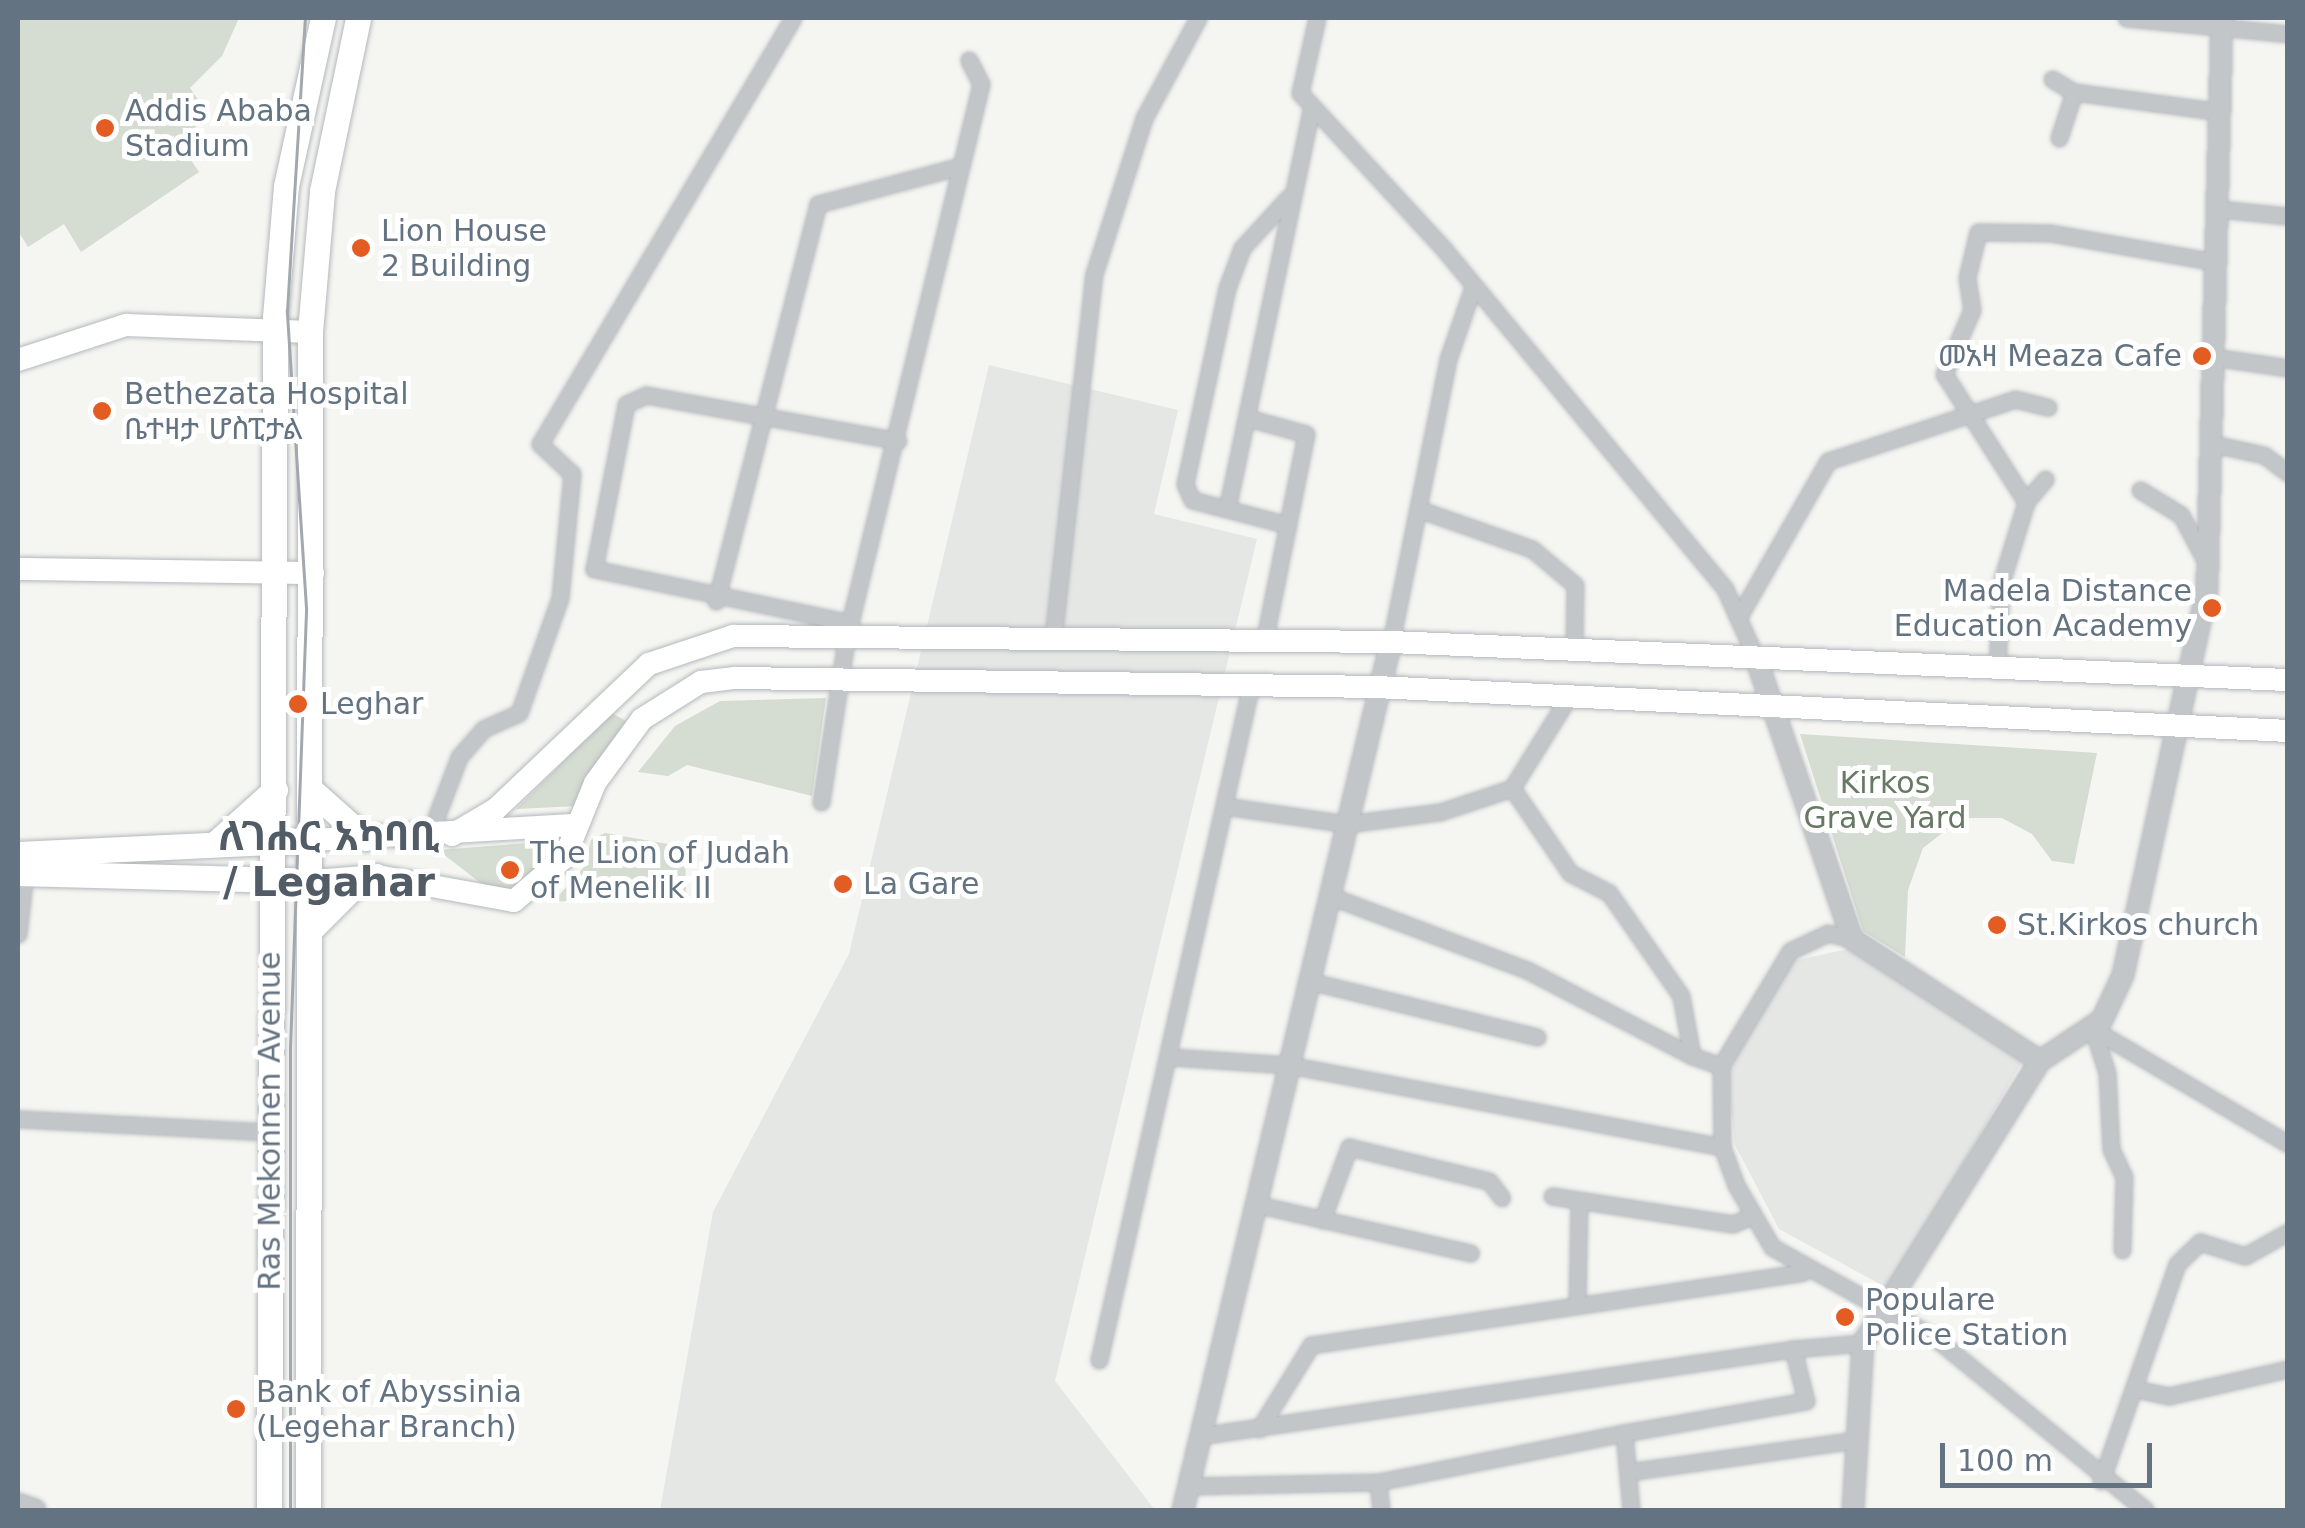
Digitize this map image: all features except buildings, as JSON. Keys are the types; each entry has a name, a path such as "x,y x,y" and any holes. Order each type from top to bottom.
{"main road":[{"name":"Ras Mekonnen Avenue","path":"267,1508 270,918 275,790 275,331 280,223 323,18"},
{"name":"Ras Mekonnen Avenue","path":"308,1510 314,881 310,332 322,191 358,18"},
{"path":"18,360 112,326 310,332"},
{"path":"18,569 313,572"},
{"path":"440,835 496,809 610,694 685,645 849,629 1053,638 1391,642 2288,680"},
{"path":"20,867 271,883 377,876 514,901 544,884 621,742 666,698 735,678 1376,687 1779,706 2171,731 2288,731"},
{"path":"217,842 275,790"},
{"path":"312,792 365,838"},
{"path":"20,867 217,842 440,835 577,825"},
{"path":"311,929 377,876"},
{"path":"219,881 270,918"}],"street":[{"path":"440,835 459,757 483,730 518,713 560,598 572,474 540,444 793,18"},
{"path":"1053,638 1094,274 1144,118 1198,18"},
{"path":"1317,18 1296,80 1311,110 1472,290 1725,589 1779,706 1852,939"},
{"path":"2126,18 2222,22 2288,34"},
{"path":"1853,1510 1854,1440 1863,1343 2040,1062 2093,1029 2122,975 2171,731 2192,678 2209,568 2222,22"},
{"path":"821,802 849,629 898,441 981,84 969,60"},
{"path":"2052,79 2074,92 2222,112"},
{"path":"2059,138 2074,92"},
{"path":"1228,510 1285,255 1288,198 1311,110"},
{"path":"716,602 818,204 961,166"},
{"path":"1288,198 1242,248 1227,288 1185,484 1192,500 1288,526"},
{"path":"2219,209 2288,216"},
{"path":"2026,502 1965,418 1944,361 1972,310 1967,278 1978,232 2050,233 2216,262"},
{"path":"1184,1510 1376,687 1391,642 1421,510 1448,359 1472,290"},
{"path":"2213,357 2288,368"},
{"path":"849,629 716,602 594,569 626,404 646,394 763,411 898,441"},
{"path":"1738,618 1828,461 2015,399 2048,407"},
{"path":"1248,418 1306,434 1264,642"},
{"path":"2213,444 2264,455 2288,473"},
{"path":"1998,669 2001,583 2026,502 2045,479"},
{"path":"2140,490 2180,515 2209,568"},
{"path":"1421,510 1532,549 1575,585 1574,650"},
{"path":"1099,1360 1171,1056 1251,685"},
{"path":"1224,806 1347,824 1440,812 1512,788 1568,698"},
{"path":"1512,788 1570,873 1609,893 1681,996 1692,1056"},
{"path":"18,934 20,867"},
{"path":"1330,896 1528,970 1692,1056 1721,1066"},
{"path":"2040,1062 1852,939 1828,933 1790,951 1721,1066 1722,1148 1772,1248 1802,1272 1887,1305 1992,1378 2101,1481 2144,1510"},
{"path":"1310,981 1537,1037"},
{"path":"2093,1029 2288,1144"},
{"path":"2093,1029 2107,1073 2110,1150 2124,1177 2122,1250"},
{"path":"1171,1056 1289,1065 1722,1148"},
{"path":"18,1120 270,1132"},
{"path":"1322,1220 1349,1147 1490,1180 1502,1198"},
{"path":"1552,1196 1579,1204 1733,1224 1753,1215"},
{"path":"1255,1204 1470,1253"},
{"path":"1577,1304 1579,1204"},
{"path":"2101,1481 2136,1389 2155,1317 2193,1244 2245,1256 2288,1232"},
{"path":"1259,1430 1311,1345 1802,1272"},
{"path":"1199,1436 1794,1349 1863,1343"},
{"path":"1189,1486 1378,1482 1806,1402 1794,1349"},
{"path":"2136,1389 2169,1396 2288,1369"},
{"path":"1624,1434 1632,1510"},
{"path":"1628,1472 1854,1440"},
{"path":"1378,1482 1380,1510"},
{"path":"18,1504 35,1510"}],"shaded area":[{"path":"989,365 1178,410 1154,514 1257,539 1055,1381 1155,1510 660,1510 713,1212 849,954"},
{"path":"1858,947 2025,1057 1889,1289 1779,1229 1735,1145 1726,1062 1787,962"}],"green space":[{"name":"Addis Ababa Stadium","path":"18,18 239,18 222,56 190,88 210,117 177,140 199,172 81,252 64,224 28,247 18,231"},
{"path":"826,698 812,796 687,765 668,776 638,772 675,726 720,701"},
{"path":"612,713 626,721 577,806 516,809"},
{"name":"Kirkos Grave Yard","path":"1800,734 2097,753 2074,864 2052,861 2032,834 2002,818 1962,818 1923,848 1908,890 1905,957 1863,931"},
{"path":"605,833 685,847 686,892 553,902 584,867 591,840"},
{"path":"566,840 541,874 513,891 487,888 438,850"}],"tram line":[{"path":"290,1510 290,1048 306,608 287,311 305,18"}],"place":[{"name":"Addis Ababa Stadium","path":"105,128"},
{"name":"Lion House 2 Building","path":"361,248"},
{"name":"መአዛ Meaza Cafe","path":"2202,356"},
{"name":"Bethezata Hospital ቤተዛታ ሆስፒታል","path":"102,411"},
{"name":"Madela Distance Education Academy","path":"2212,608"},
{"name":"Leghar","path":"298,704"},
{"name":"The Lion of Judah of Menelik II","path":"510,870"},
{"name":"La Gare","path":"843,884"},
{"name":"St.Kirkos church","path":"1997,925"},
{"name":"Populare Police Station","path":"1845,1317"},
{"name":"Bank of Abyssinia (Legehar Branch)","path":"236,1409"}],"district":[{"name":"ለገሐር አካባቢ / Legahar","path":"329,859"}]}
